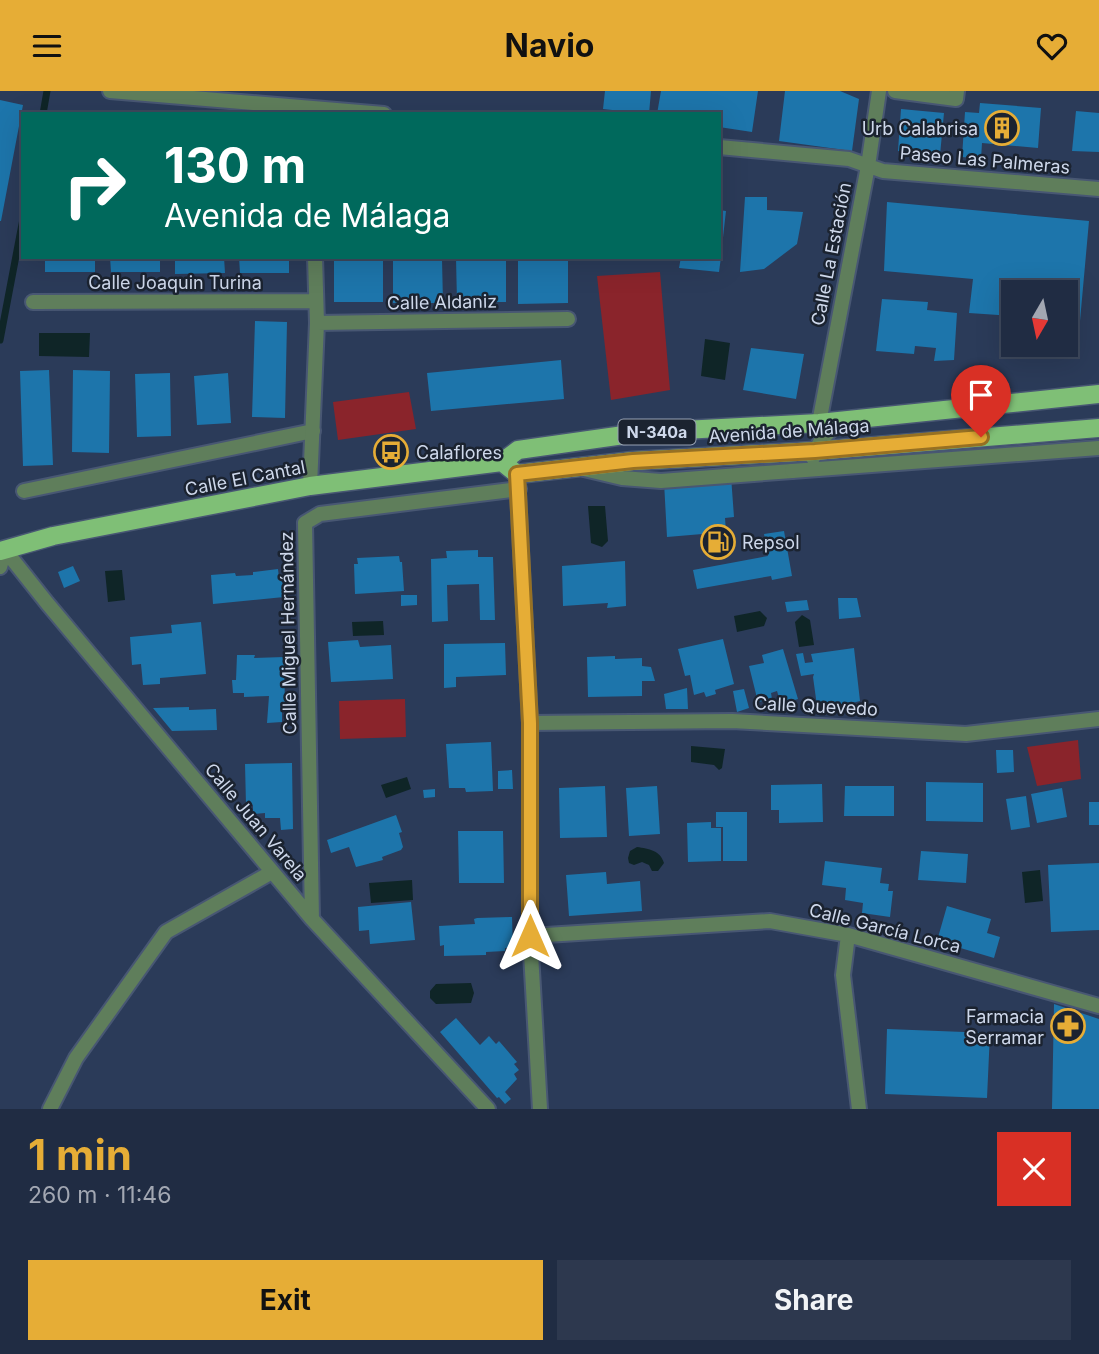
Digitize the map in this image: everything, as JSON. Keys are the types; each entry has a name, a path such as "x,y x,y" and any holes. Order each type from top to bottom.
{"main road":[{"name":"Avenida de Málaga","path":"502,462 518,450 645,432 818,423 1099,394"},
{"name":"Avenida de Málaga","path":"518,481 576,467 815,463 981,437 1099,428"},
{"path":"502,462 518,481"},
{"name":"Calle El Cantal","path":"2,556 53,536 310,486 502,462"}],"street":[{"path":"110,91 349,112"},
{"path":"314,110 316,91"},
{"name":"Calle La Estación","path":"818,423 868,166 879,91"},
{"path":"895,91 956,99 957,91"},
{"name":"Paseo Las Palmeras","path":"721,147 849,159 883,171 1099,189"},
{"path":"310,486 317,323 315,259"},
{"name":"Calle Joaquin Turina","path":"33,302 316,301"},
{"name":"Calle Aldaniz","path":"317,323 568,319"},
{"path":"815,463 833,427 847,420"},
{"path":"24,491 313,431"},
{"path":"927,461 981,437"},
{"path":"576,467 622,478 661,481 792,471 815,463 927,461 1099,448"},
{"path":"518,481 530,723 530,936 540,1109"},
{"name":"Calle Miguel Hernández","path":"312,919 305,523 320,514 518,481"},
{"name":"Calle Juan Varela","path":"2,556 47,603 312,919 488,1109"},
{"name":"Calle Quevedo","path":"530,723 732,721 966,734 1099,719"},
{"path":"50,1109 76,1058 166,932 272,871"},
{"name":"Calle García Lorca","path":"530,936 770,921 848,935 1099,1006"},
{"path":"848,935 843,975 859,1109"}],"shaded area":[{"path":"660,272 670,390 611,400 597,276"},
{"path":"39,333 90,333 89,357 39,356"},
{"path":"705,339 730,343 725,380 701,376"},
{"path":"409,392 416,429 338,440 333,402"},
{"path":"588,506 605,506 608,541 602,547 591,543"},
{"path":"122,570 125,600 108,602 105,571"},
{"path":"760,611 767,618 764,626 737,632 734,616"},
{"path":"802,615 810,620 814,645 799,647 795,622"},
{"path":"383,621 384,635 353,636 352,622"},
{"path":"405,699 406,737 340,739 339,701"},
{"path":"1078,740 1081,779 1037,786 1027,747"},
{"path":"691,746 725,749 722,768 719,770 714,765 691,762"},
{"path":"407,777 411,789 386,798 381,785"},
{"path":"637,847 660,855 664,863 658,871 652,871 649,865 642,862 634,865 629,863 630,851"},
{"path":"1040,870 1043,901 1025,903 1022,872"},
{"path":"412,880 413,900 371,903 369,883"},
{"path":"471,983 474,993 471,1003 436,1004 430,998 430,991 436,984"}],"building":[{"path":"605,91 651,91 649,112 603,109"},
{"path":"661,91 758,91 752,132 721,127 721,112 657,112"},
{"path":"785,91 840,91 859,99 852,151 779,141"},
{"path":"0,100 23,105 0,221"},
{"name":"Urb Calabrisa","path":"980,103 1041,108 1038,148 982,143 981,159 962,157 965,112 979,113"},
{"path":"901,109 944,113 940,155 898,151"},
{"path":"1076,111 1099,113 1099,152 1072,151"},
{"path":"745,197 767,197 767,210 803,212 797,244 764,269 740,272"},
{"path":"887,202 1089,221 1080,321 1078,280 1001,280 1001,315 969,313 973,279 884,271"},
{"path":"721,210 726,211 721,255"},
{"path":"45,259 95,259 95,272 45,272"},
{"path":"110,259 160,259 160,272 111,272"},
{"path":"175,259 224,259 225,273 175,274"},
{"path":"239,259 289,259 289,273 240,273"},
{"path":"334,259 383,259 383,302 334,302"},
{"path":"442,259 443,303 393,303 393,260"},
{"path":"456,259 506,259 506,302 457,302"},
{"path":"681,259 721,259 719,272 679,268"},
{"path":"518,260 568,260 568,303 518,304"},
{"path":"882,299 928,302 927,310 957,313 954,360 934,361 936,348 915,346 914,354 876,351"},
{"path":"255,321 287,322 285,418 252,417"},
{"path":"751,348 804,354 796,399 743,390"},
{"path":"561,360 564,399 431,411 427,373"},
{"path":"49,370 53,465 23,466 20,371"},
{"path":"73,370 110,371 109,453 72,452"},
{"path":"170,373 171,436 137,437 135,374"},
{"path":"228,373 231,423 197,425 194,376"},
{"path":"731,476 734,517 725,518 726,532 667,537 664,482"},
{"path":"784,531 792,576 772,580 771,576 697,589 693,570 768,556 764,534"},
{"path":"478,550 478,557 493,557 495,620 480,620 479,584 447,585 448,621 432,622 431,559 447,558 446,551"},
{"path":"399,556 402,562 404,591 355,594 354,564 358,564 357,558"},
{"path":"625,561 626,606 607,608 608,603 563,606 562,566"},
{"path":"73,566 80,581 64,588 58,572"},
{"path":"278,569 284,597 213,604 211,575 253,575 253,572"},
{"path":"401,595 417,595 417,605 401,606"},
{"path":"838,598 857,598 861,617 839,619"},
{"path":"807,600 809,610 787,612 785,602"},
{"path":"201,622 206,674 160,678 160,684 143,685 141,664 132,665 130,637 172,633 171,625"},
{"path":"723,639 734,684 715,690 716,694 706,697 704,692 694,695 690,675 685,676 678,649"},
{"path":"358,640 360,647 391,645 393,679 331,682 328,642"},
{"path":"505,643 506,675 456,677 456,687 444,688 444,644"},
{"path":"854,648 860,701 837,707 817,706 814,674 801,676 796,654 803,653 805,663 813,662 811,654"},
{"path":"783,649 798,699 781,704 777,691 771,693 772,699 758,702 749,666 764,663 762,655"},
{"path":"237,655 255,655 254,658 284,657 285,709 282,709 282,722 267,723 269,696 244,697 244,693 233,693 232,680 236,680"},
{"path":"615,656 615,659 642,658 642,666 651,667 655,681 642,681 642,696 588,697 587,657"},
{"path":"687,688 688,709 666,709 664,694"},
{"path":"744,689 749,708 737,712 733,691"},
{"path":"189,707 189,710 216,709 217,730 172,731 153,708"},
{"path":"491,742 493,791 466,792 465,788 449,788 446,744"},
{"path":"996,750 1013,750 1014,772 997,773"},
{"path":"292,763 293,829 281,830 280,818 265,818 265,813 253,814 253,805 246,805 245,764"},
{"path":"512,770 513,789 498,789 498,771"},
{"path":"926,782 983,783 983,822 926,821"},
{"path":"822,784 823,822 779,823 779,810 771,810 771,785"},
{"path":"605,786 607,837 560,838 559,788"},
{"path":"657,786 660,834 629,836 626,788"},
{"path":"845,786 894,786 894,816 844,816"},
{"path":"1062,788 1067,817 1037,823 1031,794"},
{"path":"435,789 435,797 424,798 423,790"},
{"path":"1026,796 1030,827 1011,830 1006,799"},
{"path":"1089,802 1099,802 1099,825 1089,825"},
{"path":"716,812 747,812 747,861 723,861 723,827 716,827"},
{"path":"396,815 402,832 399,833 403,847 401,850 382,857 383,860 356,867 349,847 331,853 327,840"},
{"path":"711,822 711,828 721,828 721,861 688,862 687,823"},
{"path":"458,831 503,831 504,883 459,883"},
{"path":"921,851 968,854 966,883 918,880"},
{"path":"825,861 882,868 880,883 889,884 888,891 893,891 890,917 862,913 863,903 845,900 846,888 822,885"},
{"path":"1099,863 1099,930 1051,932 1048,865"},
{"path":"606,872 607,884 640,881 642,911 569,916 566,875"},
{"path":"411,902 415,940 370,944 369,930 359,931 358,907"},
{"path":"947,906 991,919 987,933 1000,937 994,958 937,941"},
{"path":"512,917 513,948 486,952 486,955 444,956 444,945 440,946 439,926 475,924 474,919 477,918"},
{"path":"1054,1004 1099,1019 1099,1109 1052,1109"},
{"path":"456,1018 480,1045 489,1036 496,1044 499,1041 517,1062 514,1064 519,1070 514,1074 517,1079 505,1092 511,1099 505,1104 440,1032"},
{"path":"887,1029 990,1033 987,1098 885,1094"}],"waterway":[{"path":"43,112 47,91"},
{"path":"0,340 21,230"}],"place":[{"name":"Urb Calabrisa","path":"1002,128"},
{"name":"Calaflores","path":"391,452"},
{"name":"Repsol","path":"718,542"},
{"name":"Farmacia Serramar","path":"1068,1026"}],"route":[{"path":"530,936 530,723 517,474 633,461 815,451 981,437"}]}
